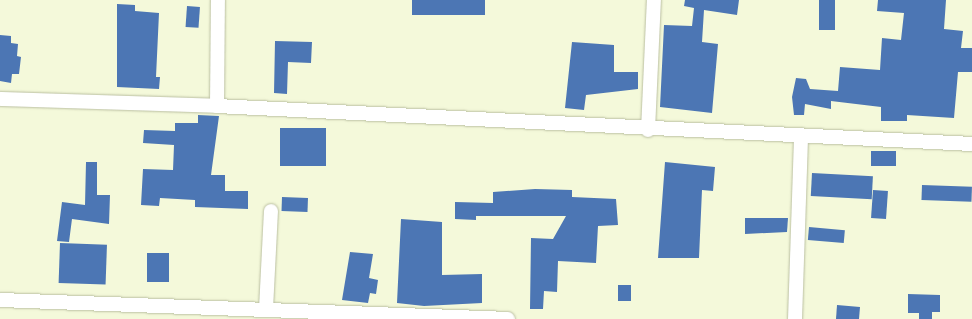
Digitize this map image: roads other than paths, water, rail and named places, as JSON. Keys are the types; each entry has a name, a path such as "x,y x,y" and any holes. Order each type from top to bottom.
{"street":[{"path":"217,106 218,0"},
{"path":"648,130 654,0"},
{"path":"0,100 217,106 648,130 972,144"},
{"path":"795,319 801,137"},
{"path":"266,309 271,210"},
{"path":"0,300 508,319"}]}
